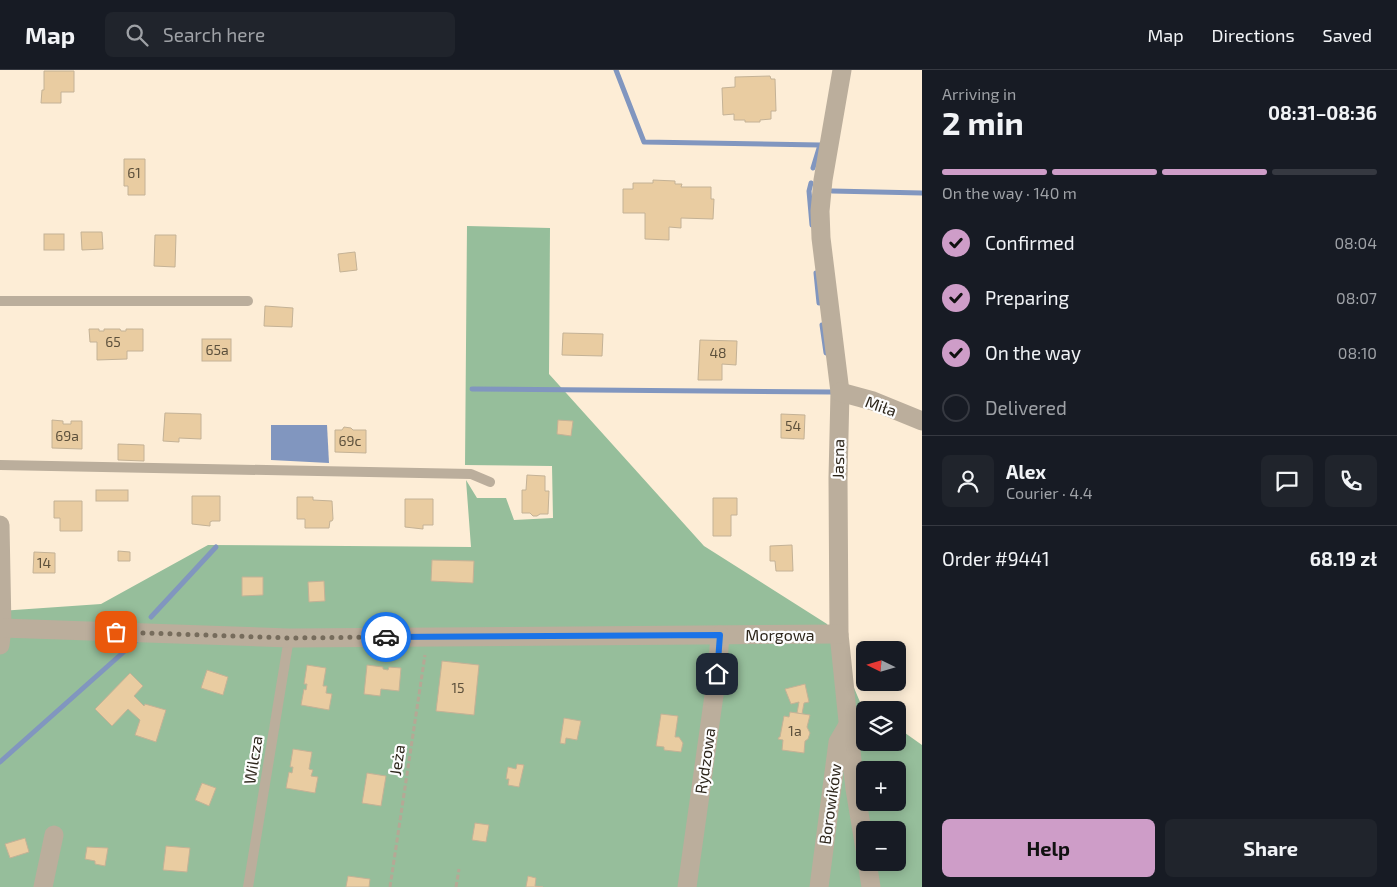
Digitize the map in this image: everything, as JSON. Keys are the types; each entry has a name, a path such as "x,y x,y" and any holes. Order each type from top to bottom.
{"street":[{"name":"Jasna","path":"842,70 823,180 820,211 821,238 840,392 838,478 839,634 855,790 860,821"},
{"name":"Miła","path":"840,392 873,401 922,421"},
{"path":"0,525 1,637"},
{"name":"Morgowa","path":"1,637 289,638 839,634"},
{"name":"Rydzowa","path":"688,887 717,674 720,635"},
{"name":"Borowików","path":"819,887 838,742 849,723"},
{"path":"43,887 54,835"},
{"path":"868,871 871,887"}],"lane":[{"path":"0,301 248,301"},
{"path":"0,465 471,474 490,482"},
{"name":"Wilcza","path":"248,887 289,638"}],"path":[{"name":"Jeża","path":"390,887 427,637"},
{"path":"456,887 459,869"}],"green space":[{"path":"467,226 550,228 549,374 704,546 827,624 860,701 856,701 856,751 906,751 906,734 922,745 922,887 0,887 0,611 101,604 208,545 471,547 466,480 477,498 506,498 514,520 553,518 552,466 465,465"}],"water":[{"path":"271,425 327,425 329,463 271,460"}],"building":[{"path":"44,71 74,71 74,92 61,92 61,103 41,103 42,90 44,90"},
{"path":"770,76 771,79 775,79 776,111 771,111 771,119 760,120 760,122 745,122 745,120 734,120 734,114 723,115 722,88 735,87 735,77"},
{"path":"124,159 145,159 145,195 128,195 128,186 124,186"},
{"path":"653,180 675,181 675,184 682,184 681,187 711,187 711,199 714,199 713,219 681,218 681,228 669,227 669,240 645,239 645,213 623,213 623,189 633,189 633,183 653,183"},
{"path":"81,232 102,232 103,249 82,250"},
{"path":"44,234 64,234 64,250 44,250"},
{"path":"155,235 176,235 175,267 154,266"},
{"path":"355,252 357,270 340,272 338,254"},
{"path":"265,306 293,308 292,327 264,326"},
{"path":"89,329 104,331 104,329 120,329 121,331 126,331 126,329 143,329 143,351 127,351 127,359 97,360 97,342 90,342"},
{"path":"563,333 603,334 602,356 562,355"},
{"path":"202,339 231,339 231,361 202,361"},
{"path":"700,340 737,341 736,365 722,364 722,380 698,380"},
{"path":"165,413 201,414 201,439 179,438 179,442 163,441"},
{"path":"781,414 805,415 804,439 781,438"},
{"path":"52,420 63,421 63,424 71,424 71,421 82,421 82,449 52,448"},
{"path":"558,420 573,421 571,436 557,434"},
{"path":"344,427 353,430 366,430 366,453 335,452 335,430 342,430"},
{"path":"118,444 144,445 144,461 118,460"},
{"path":"527,475 545,476 545,491 549,491 548,514 533,516 530,513 522,513 522,490 526,490"},
{"path":"96,490 128,490 128,501 96,501"},
{"path":"192,496 220,496 220,521 210,522 210,526 192,524"},
{"path":"297,497 313,497 313,500 332,501 333,519 330,521 329,528 305,528 305,519 297,519"},
{"path":"713,498 737,498 737,515 731,515 731,536 713,536"},
{"path":"405,499 433,499 433,525 423,525 423,529 405,527"},
{"path":"54,501 82,501 82,531 60,531 60,518 54,518"},
{"path":"792,545 793,571 776,571 775,561 770,561 770,546"},
{"path":"118,551 130,552 130,561 118,561"},
{"path":"34,552 55,553 55,573 33,573"},
{"path":"432,560 474,561 473,583 431,581"},
{"path":"242,577 263,577 263,595 242,596"},
{"path":"324,581 325,601 309,602 308,582"},
{"path":"442,661 479,665 474,715 436,711"},
{"path":"307,665 326,668 323,686 327,686 326,693 332,694 329,710 301,705 304,689 306,690 307,684 304,684"},
{"path":"367,665 383,667 383,669 388,670 389,667 401,668 399,691 381,689 380,696 364,694"},
{"path":"207,670 228,677 223,695 201,688"},
{"path":"130,673 143,686 134,696 144,706 145,704 166,710 156,742 135,735 140,720 128,709 112,726 95,709"},
{"path":"805,684 809,702 804,703 802,714 797,713 799,702 791,704 785,689"},
{"path":"790,712 810,715 807,727 810,733 805,741 804,753 782,750 783,740 778,739 784,716 789,717"},
{"path":"661,714 678,716 675,737 679,737 683,743 681,752 664,750 664,747 656,746"},
{"path":"564,718 581,721 577,740 566,738 565,744 560,743"},
{"path":"293,749 312,752 309,769 313,770 311,776 318,777 315,793 286,788 289,772 292,773 293,767 290,767"},
{"path":"517,764 524,765 519,787 508,785 509,779 506,779 508,767 516,769"},
{"path":"367,773 386,776 381,806 362,803"},
{"path":"202,783 216,788 209,806 195,800"},
{"path":"475,823 489,825 486,842 472,840"},
{"path":"25,838 29,852 10,858 5,844"},
{"path":"166,846 190,848 187,872 163,870"},
{"path":"87,847 108,848 105,866 85,859"},
{"path":"348,876 370,879 369,887 346,887"},
{"path":"528,876 536,878 535,886 543,887 526,887"}],"waterway":[{"path":"616,70 644,142 820,145 813,168"},
{"path":"811,183 809,191 812,225"},
{"path":"832,191 922,193"},
{"path":"816,273 819,303"},
{"path":"822,325 826,353"},
{"path":"472,389 832,392"},
{"path":"151,617 216,547"},
{"path":"0,762 136,641"}],"way so far":[{"path":"116,632 289,638 386,637"}],"route":[{"path":"386,637 720,635 717,674"}]}
